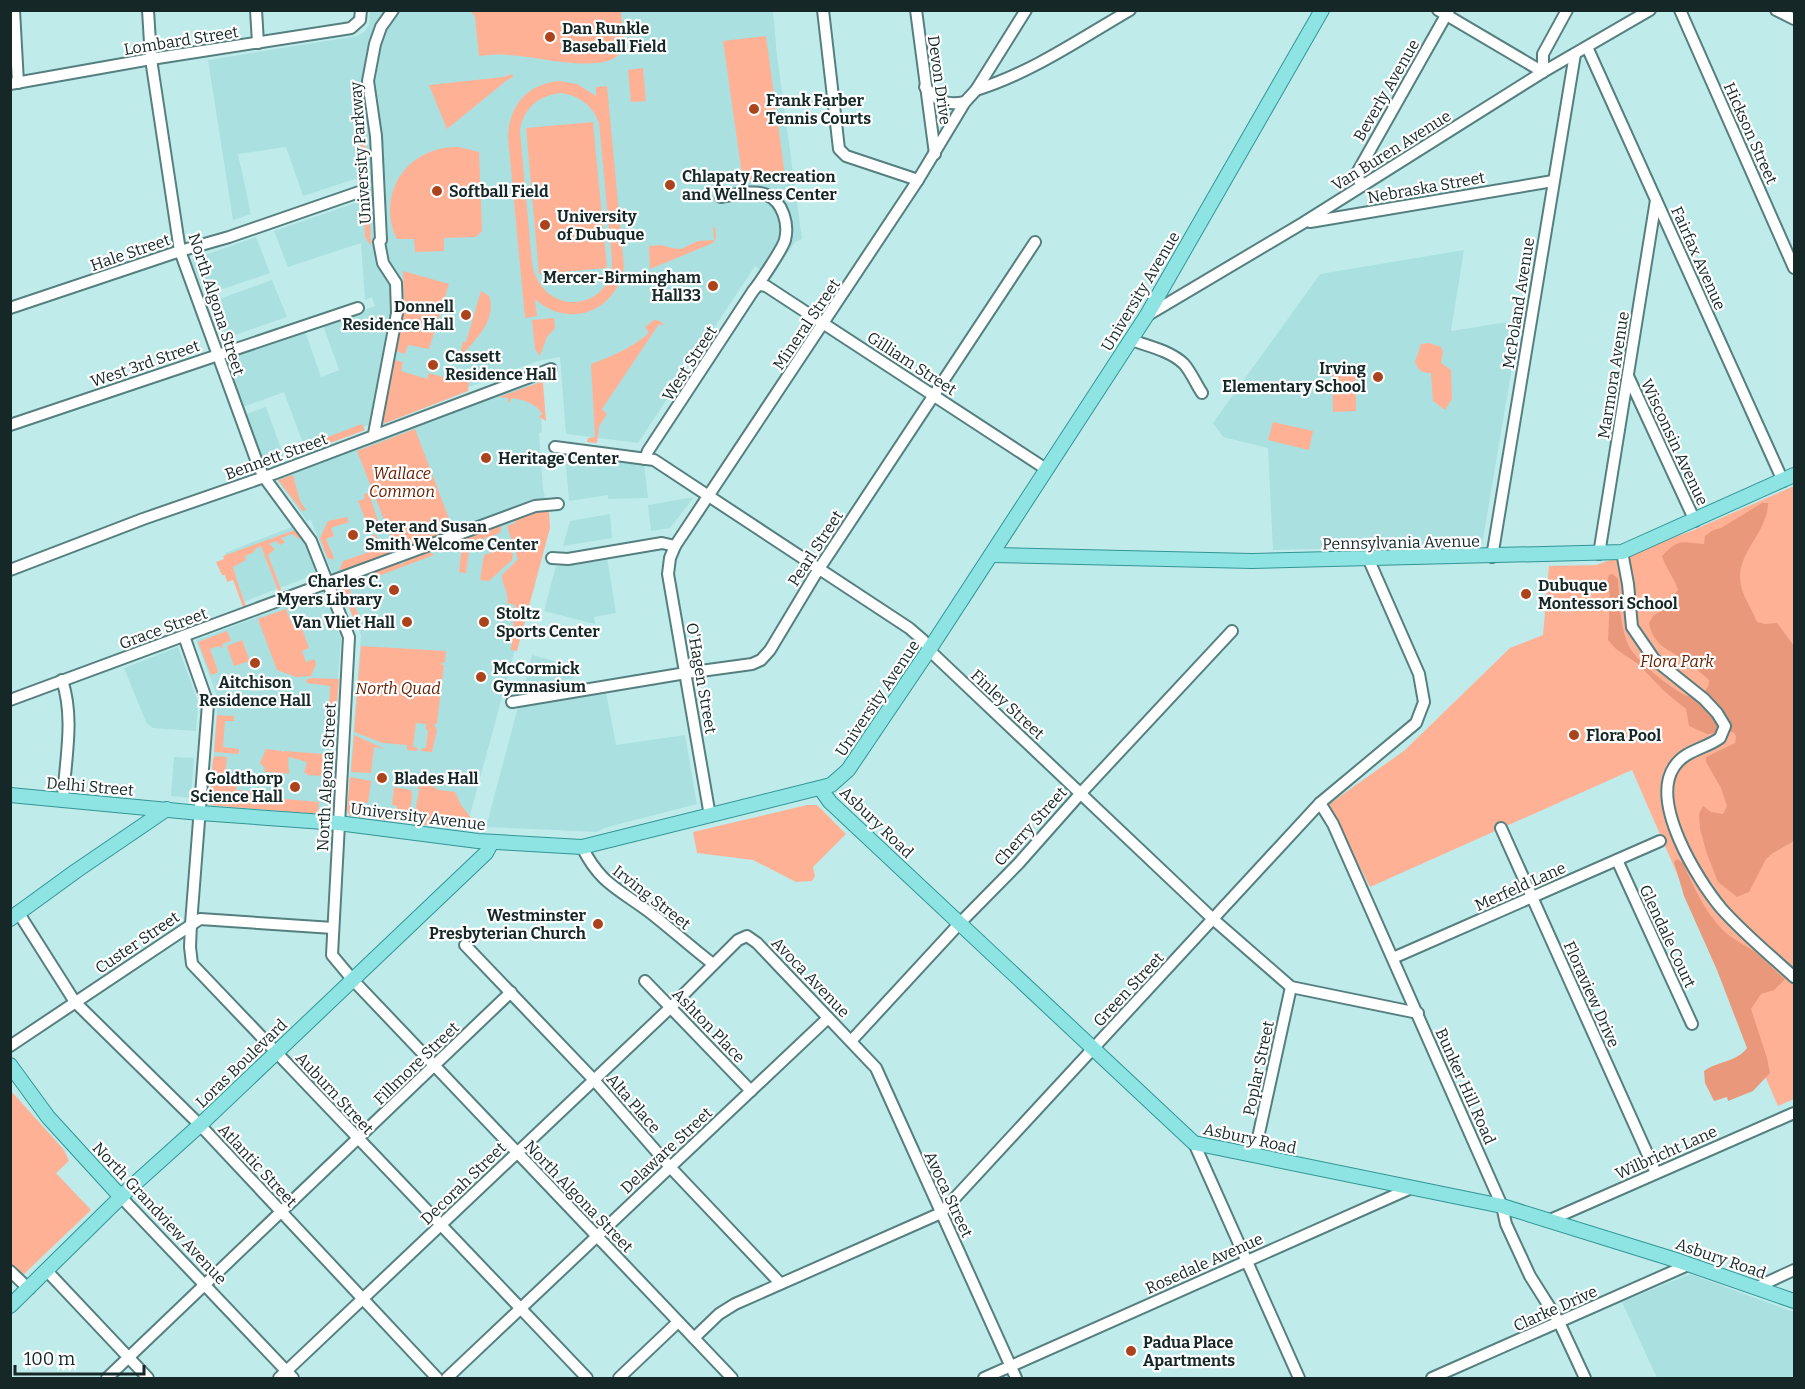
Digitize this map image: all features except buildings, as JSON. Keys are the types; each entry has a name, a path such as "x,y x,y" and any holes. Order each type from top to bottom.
{"main road":[{"name":"University Avenue","path":"167,809 338,823 478,842 582,847 832,784 848,770 929,650 1148,315 1322,10"},
{"name":"Pennsylvania Avenue","path":"991,555 1252,561 1492,557 1622,552 1789,478"},
{"name":"Asbury Road","path":"820,788 830,802 1194,1143 1409,1189 1502,1206 1690,1264 1794,1301"},
{"name":"Delhi Street","path":"10,795 167,809"},
{"path":"14,915 167,809"},
{"name":"Loras Boulevard","path":"10,1306 121,1197 486,853 492,842"},
{"name":"North Grandview Avenue","path":"10,1065 48,1117 121,1197"}],"street":[{"path":"14,10 14,83"},
{"name":"North Algona Street","path":"148,10 151,59 180,250 264,477 312,541 347,630 350,644 332,955 434,1066 732,1378"},
{"path":"256,10 258,43"},
{"name":"Lombard Street","path":"14,83 345,29 356,25 360,20 361,10"},
{"name":"University Parkway","path":"374,435 397,305 396,283 383,263 382,256 384,242 381,240 376,136 368,81 375,44 381,27 393,10"},
{"path":"822,10 839,149 846,156 918,180"},
{"name":"Devon Drive","path":"916,10 935,154"},
{"name":"Mineral Street","path":"675,546 824,324 1026,10"},
{"path":"976,90 998,84 1018,74 1130,10"},
{"path":"1543,72 1543,54 1567,10"},
{"name":"Van Buren Avenue","path":"1148,315 1303,223 1543,72 1650,10"},
{"name":"Hickson Street","path":"1680,10 1794,268"},
{"path":"1776,10 1794,19"},
{"path":"1444,12 1543,72"},
{"name":"Beverly Avenue","path":"1361,186 1357,173 1444,12"},
{"name":"Fairfax Avenue","path":"1587,47 1656,200 1789,478"},
{"name":"McPoland Avenue","path":"1492,557 1575,54"},
{"path":"925,87 938,101 954,104 965,102"},
{"name":"Nebraska Street","path":"1303,223 1553,181"},
{"name":"Hale Street","path":"10,308 180,250 229,237 362,192"},
{"name":"West Street","path":"645,459 753,291 760,285 762,277 784,243 786,235 784,212 768,195 761,193 721,197"},
{"name":"Marmora Avenue","path":"1599,554 1656,200"},
{"name":"Pearl Street","path":"512,702 752,664 761,660 770,650 820,568 1035,243"},
{"name":"Gilliam Street","path":"760,285 766,286 934,394 1046,469"},
{"name":"West 3rd Street","path":"10,425 358,308"},
{"path":"1131,340 1162,350 1184,365 1202,393"},
{"name":"Bennett Street","path":"10,570 551,369"},
{"name":"Wisconsin Avenue","path":"1627,375 1695,521"},
{"name":"Finley Street","path":"555,447 654,460 915,633 929,650 1213,919 1291,987 1418,1013"},
{"name":"Grace Street","path":"10,700 535,506 558,504"},
{"path":"552,558 568,559 662,543 675,546"},
{"name":"O'Hagen Street","path":"675,546 670,558 668,574 710,816"},
{"path":"1622,552 1632,627 1654,659 1704,699 1717,712 1725,726 1720,738 1681,758 1670,775 1667,790 1677,831 1691,863 1711,895 1737,924 1794,977"},
{"name":"Green Street","path":"694,1338 719,1314 735,1304 941,1213 1320,803 1416,723 1424,702 1419,674 1368,558"},
{"name":"Cherry Street","path":"851,1041 1019,863 1232,631"},
{"name":"Auburn Street","path":"184,636 208,704 191,924 192,964 587,1378"},
{"path":"62,680 67,696 69,724 63,800"},
{"name":"Bunker Hill Road","path":"1320,803 1333,824 1418,1013 1502,1206 1506,1224 1530,1276 1559,1322 1585,1378"},
{"name":"Floraview Drive","path":"1501,828 1656,1173"},
{"name":"Merfeld Lane","path":"1393,958 1660,841"},
{"name":"Irving Street","path":"582,847 607,884 648,911 713,964"},
{"name":"Glendale Court","path":"1617,860 1692,1024"},
{"name":"Atlantic Street","path":"14,915 75,1002 200,1125 437,1378"},
{"name":"Custer Street","path":"10,1046 200,919 333,928"},
{"name":"Decorah Street","path":"286,1376 362,1299 670,1008 738,939 747,936"},
{"name":"Avoca Avenue","path":"747,936 851,1041"},
{"name":"Alta Place","path":"465,945 594,1080 670,1167 780,1283"},
{"name":"Ashton Place","path":"645,981 751,1090"},
{"name":"Poplar Street","path":"1254,1156 1291,987"},
{"name":"Fillmore Street","path":"108,1378 511,992"},
{"name":"Delaware Street","path":"447,1378 828,1018"},
{"name":"Avoca Street","path":"851,1041 876,1068 1011,1366"},
{"name":"Wilbricht Lane","path":"1550,1220 1794,1113"},
{"path":"1194,1143 1299,1378"},
{"name":"Rosedale Avenue","path":"1011,1366 1409,1189"},
{"name":"North Grandview Avenue","path":"121,1197 205,1285 286,1376"},
{"name":"Clarke Drive","path":"1432,1378 1690,1264"},
{"path":"1757,1287 1794,1270"},
{"path":"10,1271 29,1289"},
{"path":"46,1271 148,1378"},
{"path":"619,1378 678,1322"},
{"path":"984,1378 1011,1366 1016,1378"}],"shaded area":[{"name":"University of Dubuque","path":"370,11 773,11 802,239 795,242 772,277 755,266 638,443 566,434 560,357 538,361 305,449 284,392 243,407 226,359 305,331 321,377 339,370 323,325 375,306 372,297 365,300 361,243 288,267 274,231 358,202 358,178 303,196 286,147 238,154 251,214 233,220 208,60 357,36 369,25"},
{"path":"256,237 270,273 205,295 191,260"},
{"name":"Irving Elementary School","path":"1464,250 1451,331 1520,320 1482,545 1273,550 1268,448 1223,437 1213,423 1320,274"},
{"path":"272,280 287,317 223,339 208,303"},
{"path":"539,377 542,432 539,433 543,488 547,507 547,532 467,826 347,813 361,635 348,600 330,568 311,520 307,521 275,477"},
{"path":"266,407 284,457 264,464 246,414"},
{"path":"565,455 644,464 648,498 608,499 608,495 569,501"},
{"path":"694,497 670,528 651,531 648,505"},
{"path":"1762,503 1768,503 1767,513 1744,559 1740,578 1744,596 1757,622 1777,623 1794,646 1794,841 1766,859 1749,892 1737,897 1718,882 1700,829 1699,814 1703,806 1711,812 1723,814 1727,806 1721,788 1706,762 1706,757 1735,743 1736,736 1733,732 1707,734 1689,726 1686,709 1665,692 1638,664 1616,649 1608,640 1610,596 1607,583 1609,575 1613,574 1618,579 1622,623 1626,640 1634,654 1677,690 1687,696 1700,695 1706,689 1709,680 1690,664 1663,647 1651,631 1649,623 1653,616 1665,608 1678,590 1662,556 1672,546 1681,542 1704,544 1705,536 1713,530 1721,528"},
{"path":"610,514 612,538 563,546 570,521"},
{"path":"294,526 305,541 316,574 243,602 225,553"},
{"path":"607,557 616,613 594,617 595,624 544,611 556,566"},
{"path":"324,592 341,638 328,810 210,799 218,699 196,640"},
{"path":"178,647 198,702 196,731 153,728 146,722 124,668"},
{"path":"532,655 577,667 574,678 524,687"},
{"path":"606,692 616,745 685,735 697,804 604,828 597,832 486,827 518,707"},
{"path":"174,757 194,758 191,798 171,796"},
{"path":"1677,859 1683,863 1700,898 1723,930 1758,954 1785,979 1774,990 1761,994 1751,1009 1770,1073 1753,1091 1728,1101 1727,1097 1714,1101 1705,1083 1704,1071 1733,1059 1747,1048 1717,970 1684,896 1674,862"},
{"path":"1690,1274 1794,1312 1794,1378 1657,1378 1622,1302"}],"green space":[{"name":"Dan Runkle Baseball Field","path":"471,11 621,11 623,48 613,59 600,63 504,55 479,56 475,17"},
{"name":"Frank Farber Tennis Courts","path":"766,36 785,176 743,182 723,41"},
{"path":"643,68 646,101 631,102 628,70"},
{"path":"512,74 513,77 447,129 429,85 504,77"},
{"path":"357,81 365,139 370,245 365,237 360,134 354,82"},
{"path":"559,81 577,84 596,96 596,87 607,86 624,267 620,282 602,305 576,314 562,313 548,308 535,299 537,316 525,318 508,137 509,126 516,106 522,98 548,83","holes":["554,94 569,94 580,99 589,107 599,123 612,260 610,277 602,290 590,298 576,302 562,301 549,294 538,281 532,263 520,131 529,109 539,100"]},
{"path":"593,122 607,268 539,274 526,128"},
{"name":"Softball Field","path":"459,147 479,152 482,231 476,237 444,238 444,251 415,252 414,239 397,239 393,228 390,208 397,182 403,172 422,156 433,151"},
{"path":"715,227 716,238 713,243 650,269 649,246 661,245 681,249 698,241 714,240 713,228"},
{"path":"403,271 449,284 429,349 408,345 405,354 396,351 404,307"},
{"path":"481,291 489,296 491,304 488,320 463,354 461,349 463,342 466,342"},
{"path":"554,318 555,328 547,337 540,356 535,349 532,320"},
{"path":"654,320 660,321 665,326 659,324 602,409 607,414 599,426 597,443 587,442 588,438 595,437 591,364 636,343 649,333 645,327"},
{"path":"1429,343 1441,347 1443,352 1441,363 1451,370 1452,399 1445,410 1433,401 1431,373 1421,371 1415,362 1421,344"},
{"path":"394,360 403,362 401,371 427,379 429,373 460,382 462,377 469,379 468,391 383,424"},
{"path":"1332,374 1356,374 1356,411 1333,412"},
{"path":"543,383 546,421 539,417 542,414 540,410 533,405 512,398 508,404 508,398 499,397"},
{"path":"1273,422 1313,431 1309,450 1268,440"},
{"path":"362,424 365,430 317,448 318,435 320,440"},
{"name":"Wallace Common","path":"415,429 454,532 427,541 423,538 417,546 397,553 357,451"},
{"path":"293,475 300,501 306,510 302,511 278,480"},
{"name":"Flora Park","path":"1794,486 1794,1099 1778,1106 1632,770 1370,887 1328,805 1405,750 1510,648 1543,635 1549,566 1596,565 1689,532"},
{"path":"369,493 379,524 372,527 372,525 368,526 358,501 364,499 364,494"},
{"path":"536,511 549,512 550,528 517,651 511,650 515,605 507,603 502,579 502,575 518,559 507,526 517,522 508,520"},
{"path":"347,517 349,522 331,528 334,536 326,539 333,560 327,557 320,538 328,521"},
{"path":"502,523 500,533 470,544 466,573 459,572 463,537"},
{"path":"295,530 299,539 292,534 281,538 285,542 280,545 276,541 269,544 275,549 268,555 282,592 279,593 261,546 245,556 246,560 233,567 246,606 243,607 233,580 227,582 216,562 224,559 223,556"},
{"path":"375,534 380,542 392,548 388,553 368,564 339,570 343,561 375,550 372,535"},
{"path":"510,546 512,560 489,581 480,580 484,555"},
{"path":"430,552 434,555 349,587 362,622 356,625 342,589 344,588 342,582 361,575 367,578 378,569 401,561 401,565 407,560"},
{"path":"286,609 292,624 299,621 309,648 302,651 306,662 314,659 316,664 311,676 296,677 277,670 258,619"},
{"path":"227,631 231,641 222,644 221,648 219,646 210,649 218,671 211,675 198,642"},
{"path":"242,640 250,661 234,666 227,646"},
{"name":"North Quad","path":"361,646 446,651 445,662 441,663 444,665 437,723 434,725 437,730 432,752 421,751 422,748 426,748 428,730 426,724 416,723 413,747 418,748 417,751 407,750 407,745 383,743 354,732"},
{"path":"311,678 339,679 336,715 329,721 330,686 307,683 306,680"},
{"path":"217,715 234,716 234,721 225,721 223,747 239,749 239,754 214,752"},
{"path":"354,735 385,749 374,747 371,773 351,772"},
{"path":"266,749 282,751 282,753 284,751 324,754 322,760 325,762 321,776 307,775 304,773 307,762 289,757 289,774 283,771 282,773 265,772 260,763"},
{"path":"215,756 227,757 225,780 236,781 236,790 262,792 262,797 319,802 318,814 209,805"},
{"path":"350,777 371,781 368,803 360,802 360,811 396,815 397,806 392,805 394,787 411,790 409,823 350,816 347,810"},
{"path":"421,784 455,792 461,805 472,819 469,829 413,824 419,790 425,790 417,789"},
{"path":"807,805 817,805 846,834 813,867 815,876 812,881 796,882 753,860 697,853 693,832"},
{"path":"11,1091 64,1150 69,1161 56,1173 91,1210 23,1275 11,1263"}],"place":[{"name":"Dan Runkle Baseball Field","path":"550,37"},
{"name":"Frank Farber Tennis Courts","path":"754,109"},
{"name":"Chlapaty Recreation and Wellness Center","path":"670,185"},
{"name":"Softball Field","path":"437,191"},
{"name":"University of Dubuque","path":"545,225"},
{"name":"Mercer-Birmingham Hall33","path":"713,286"},
{"name":"Donnell Residence Hall","path":"466,315"},
{"name":"Cassett Residence Hall","path":"433,365"},
{"name":"Irving Elementary School","path":"1378,377"},
{"name":"Heritage Center","path":"486,458"},
{"name":"Peter and Susan Smith Welcome Center","path":"353,535"},
{"name":"Charles C. Myers Library","path":"394,590"},
{"name":"Dubuque Montessori School","path":"1526,594"},
{"name":"Van Vliet Hall","path":"407,622"},
{"name":"Stoltz Sports Center","path":"484,622"},
{"name":"Aitchison Residence Hall","path":"255,663"},
{"name":"McCormick Gymnasium","path":"481,677"},
{"name":"Flora Pool","path":"1574,735"},
{"name":"Blades Hall","path":"382,778"},
{"name":"Goldthorp Science Hall","path":"295,787"},
{"name":"Westminster Presbyterian Church","path":"598,924"},
{"name":"Padua Place Apartments","path":"1131,1351"}]}
